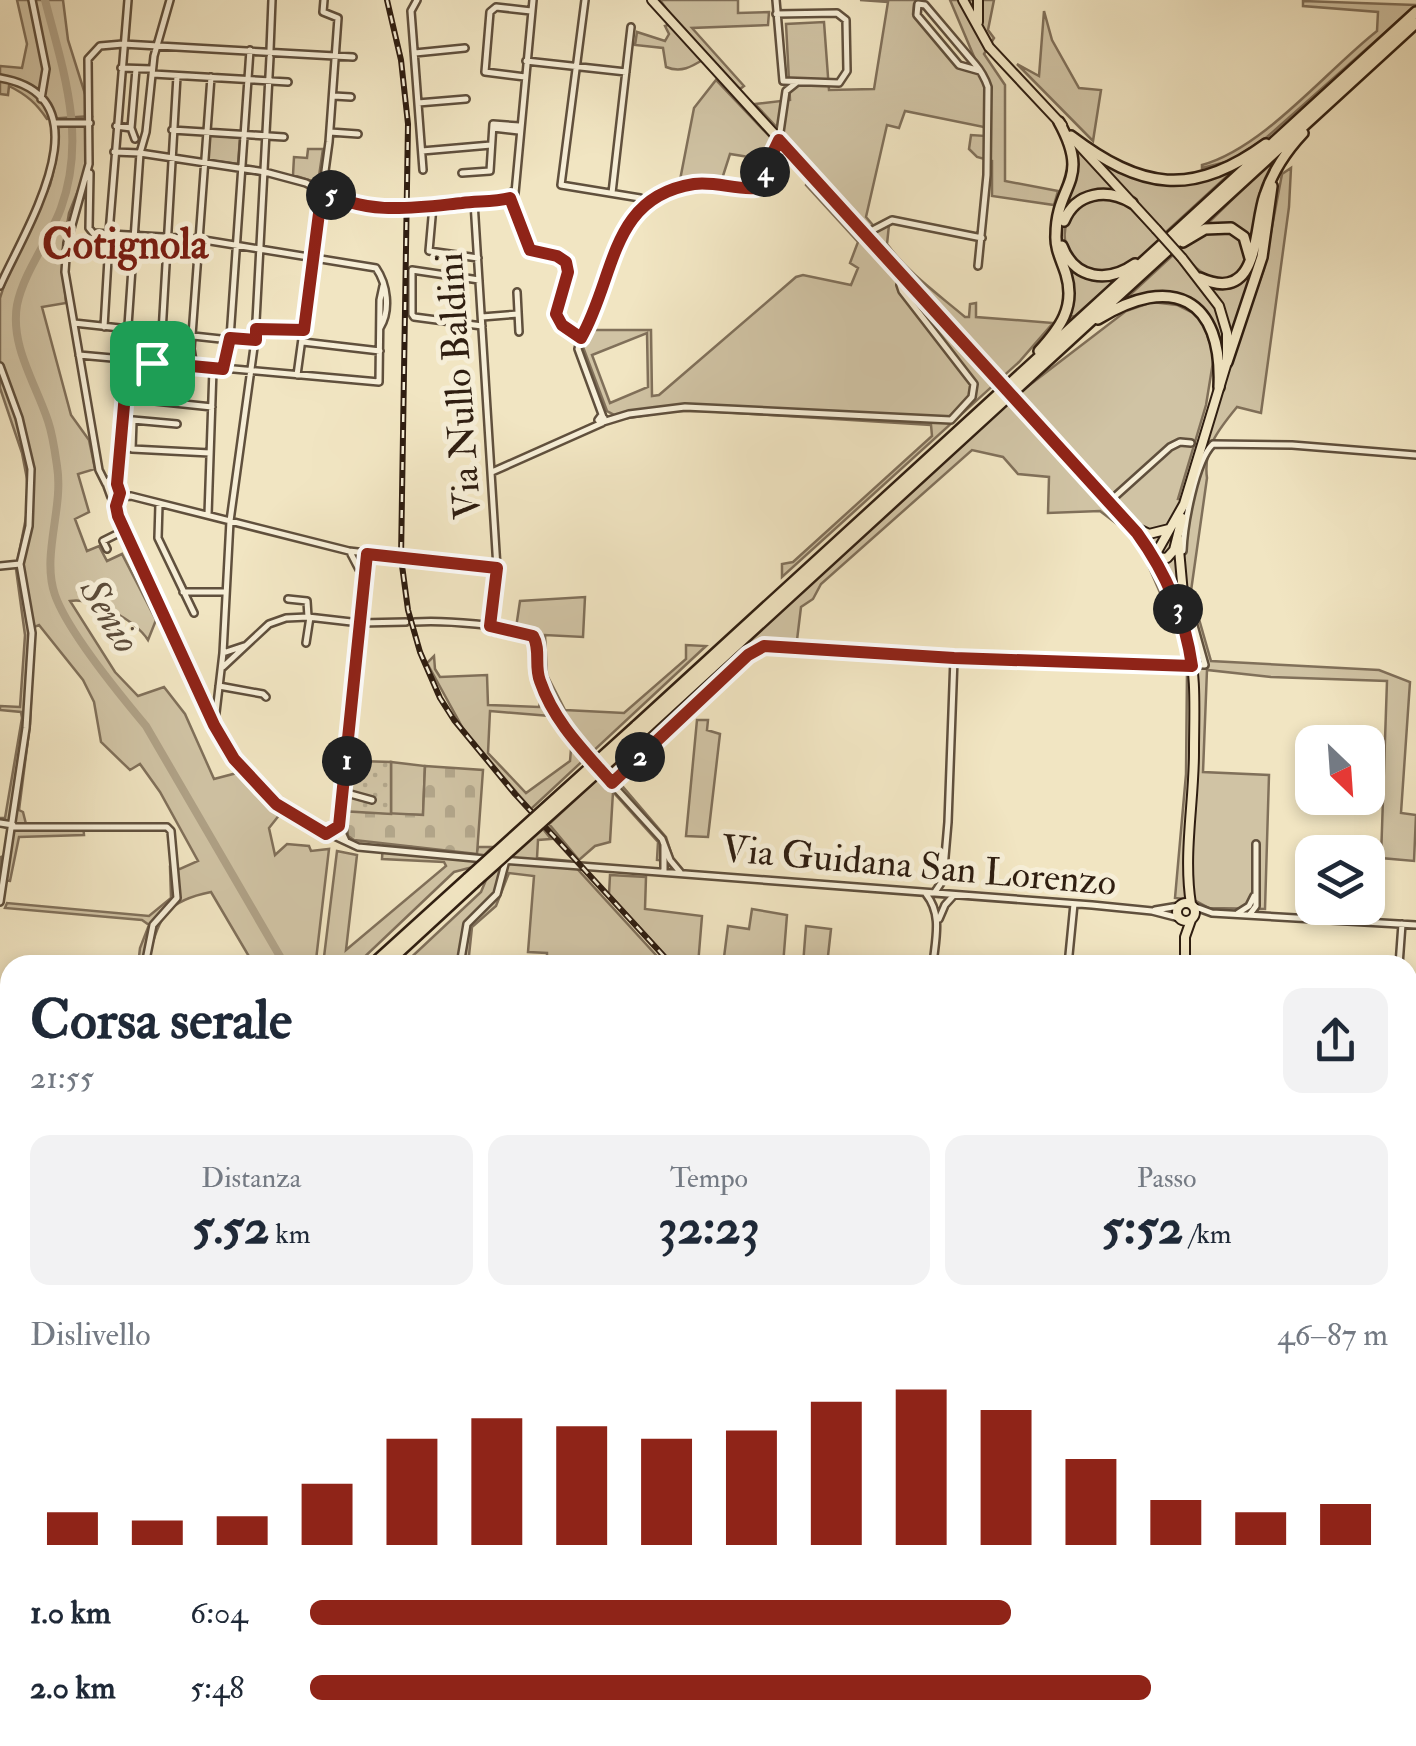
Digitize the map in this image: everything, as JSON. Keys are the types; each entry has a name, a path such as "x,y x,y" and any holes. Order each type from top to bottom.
{"highway":[{"path":"639,729 1416,12"},
{"path":"384,955 471,881 1027,379 1416,22"},
{"path":"1200,278 1229,282 1242,274 1250,260 1264,194 1297,139 1379,57"},
{"path":"1071,136 1108,163 1135,175 1163,180 1203,177 1255,152 1345,78"},
{"path":"982,410 1045,344 1067,311 1068,285 1056,233 1072,184 1074,161 1059,122"},
{"path":"1226,362 1262,257 1274,176"},
{"path":"1132,203 1106,193 1083,198 1072,207 1062,226 1061,240 1072,263 1090,275 1121,273 1191,218"},
{"path":"1123,290 1186,240 1216,227 1239,232 1248,244 1250,260"},
{"path":"1027,379 1101,317 1135,301 1161,296 1193,306 1212,328 1219,349 1219,387"},
{"path":"395,955 471,881"}],"main road":[{"path":"652,0 1130,524 1154,557 1188,640"},
{"path":"965,2 989,47 1200,278 1223,315 1228,341 1226,362 1184,504 1178,538 1192,666 1194,790 1186,905 1180,919 1184,955"},
{"path":"979,2 980,32"},
{"path":"1154,557 1184,504"},
{"path":"1130,524 1156,534 1176,522"},
{"path":"1154,557 1170,556 1178,538"},
{"path":"1185,938 1192,919 1186,905"},
{"path":"1180,919 1192,919"}],"street":[{"path":"32,0 46,69 42,100"},
{"path":"109,233 128,0"},
{"path":"170,0 162,32 154,45 140,153 116,508 214,725 234,759 276,804 348,844 386,852 648,871 666,860"},
{"path":"214,725 230,521 256,340 272,0"},
{"path":"297,375 330,132 336,56 338,18 322,10 324,0"},
{"path":"417,0 411,11 423,170"},
{"path":"532,0 512,197 530,250 566,262 568,272 556,314 562,325 581,338"},
{"path":"585,0 561,185 646,202"},
{"path":"602,419 579,356 581,338 607,280 621,234 646,202 667,190 694,184 756,188 779,140 783,101 776,0"},
{"path":"525,77 485,72 491,4 532,12"},
{"path":"978,266 988,175 988,86 980,71 925,5 918,4 918,15 959,65 980,71"},
{"path":"776,14 837,13 846,20 847,72 839,83 782,82"},
{"path":"612,193 631,27"},
{"path":"162,32 170,46"},
{"path":"79,355 379,382 380,328 386,310 380,272 368,264 198,239 92,232 89,228 88,59 100,46 154,45 353,57"},
{"path":"414,53 465,48"},
{"path":"223,369 230,339 250,50"},
{"path":"965,66 970,59"},
{"path":"526,62 626,72"},
{"path":"121,68 177,76 288,82"},
{"path":"135,139 131,128 136,69"},
{"path":"162,333 177,76"},
{"path":"194,366 192,336 211,77"},
{"path":"0,78 28,87 57,124 48,181 0,286"},
{"path":"783,101 796,83"},
{"path":"333,96 351,97"},
{"path":"418,103 466,99"},
{"path":"57,124 88,122"},
{"path":"116,126 131,128"},
{"path":"462,172 490,171 493,126 519,129"},
{"path":"172,130 284,137"},
{"path":"330,132 358,134"},
{"path":"422,150 491,145"},
{"path":"114,152 241,167 373,208 512,197"},
{"path":"89,164 65,256 98,464 115,489 159,504 350,551 497,568"},
{"name":"Via Nullo Baldini","path":"474,202 497,568 490,626"},
{"path":"433,206 429,251 478,258"},
{"path":"866,233 892,220 982,238"},
{"path":"104,327 108,260"},
{"path":"479,280 412,270 412,314 482,326"},
{"path":"492,472 602,419 685,407 951,420 972,398 974,384 902,291 906,277"},
{"path":"516,292 519,332"},
{"path":"482,317 518,314"},
{"path":"74,323 256,340"},
{"path":"256,329 304,330"},
{"path":"302,342 380,351"},
{"path":"0,366 19,418 31,469 29,526 20,564 32,634 26,728 0,902"},
{"path":"208,516 213,368"},
{"path":"155,401 212,407"},
{"path":"122,419 178,424"},
{"path":"133,421 132,450 210,453"},
{"path":"1110,502 1170,447 1191,442"},
{"path":"612,783 758,648 1205,665 1186,595 1183,547 1191,502 1210,446 1292,445 1416,455"},
{"path":"159,504 158,538 194,612"},
{"path":"107,549 104,541 122,528"},
{"path":"350,551 363,576"},
{"path":"348,844 339,826 367,554"},
{"path":"0,566 20,564"},
{"path":"183,592 225,592"},
{"path":"288,599 307,602 306,643"},
{"path":"222,654 247,645 279,620 309,617 360,623 406,622"},
{"path":"415,622 490,626 533,636 537,642 537,670 547,696 570,736 664,842 664,872"},
{"path":"223,638 236,651"},
{"path":"221,669 236,651"},
{"path":"934,905 943,880 954,658"},
{"path":"203,702 212,704 219,690"},
{"path":"219,690 263,694 266,698"},
{"path":"344,792 372,800"},
{"path":"0,822 13,826 166,827 171,831 177,898 153,925 146,955"},
{"path":"326,834 339,826"},
{"path":"1256,844 1254,893 1263,916"},
{"path":"462,955 468,924 496,894 506,860"},
{"path":"666,860 682,873"},
{"name":"Via Guidana San Lorenzo","path":"648,871 1152,911"},
{"path":"933,955 938,922 953,894 943,880"},
{"path":"924,892 934,905 938,922"},
{"path":"937,893 945,904"},
{"path":"1235,914 1247,907 1254,893"},
{"path":"1069,955 1074,904"},
{"path":"1152,911 1186,905 1212,913 1416,925"},
{"path":"1250,915 1256,906"},
{"path":"1247,907 1250,915"},
{"path":"1152,911 1180,919"},
{"path":"1192,919 1212,913"},
{"path":"1400,955 1402,924"}],"green space":[{"path":"17,0 63,0 68,40 92,116 47,119 15,89 9,86 8,95 0,94 0,66 22,68 27,44"},
{"path":"660,0 738,0 738,13 769,12 768,25 692,28 744,86 740,89 709,56 678,70 666,67 663,48 635,45 637,32 665,41 669,34 665,26 676,22"},
{"path":"860,0 921,0 914,4 913,14 956,66 966,69 975,64 975,59 950,0 994,0 988,30 994,38 984,54 1005,85 1005,181 1058,191 1054,205 992,196 992,161 977,157 969,149 971,135 985,136 984,127 905,111 899,128 887,125 866,217 878,231 889,225 887,244 896,255 965,317 969,317 970,304 976,303 976,317 1053,323 1019,362 782,577 782,564 793,562 932,436 931,425 704,411 622,419 607,411 583,347 591,330 651,330 652,396 659,395 796,277 851,285 858,268 850,263 858,242 806,185 814,167 755,104 790,100 786,24 824,22 829,90 874,89 888,2","holes":["647,333 648,387 610,403 592,355"]},
{"path":"1303,1 1416,5 1267,137 1230,161 1202,168 1271,126 1377,31 1378,12 1303,6"},
{"path":"1044,11 1052,40 1079,88 1101,90 1093,141 1017,64 1039,76"},
{"path":"716,80 771,138 765,156 761,159 730,154 722,179 680,180 694,108"},
{"path":"58,127 92,128 62,255 66,303 42,307 71,415 89,440 95,469 78,474 89,512 75,519 87,551 99,546 107,561 122,554 156,620 148,640 113,612 90,603 70,601 115,672 138,696 164,687 185,714 214,779 237,773 280,814 269,828 275,855 287,844 309,846 311,851 329,849 317,955 248,955 211,892 172,907 160,924 149,955 139,955 149,925 142,920 5,908 7,903 149,916 171,898 170,867 180,869 198,861 140,764 130,770 101,742 94,702 83,680 39,625 34,627 30,724 19,810 26,824 83,824 84,835 19,837 10,881 0,880 8,828 0,826 0,818 5,818 22,718 21,712 0,710 0,706 20,707 25,635 16,569 28,507 22,453 0,388 0,298 50,185"},
{"path":"210,135 240,138 238,164 208,160"},
{"path":"308,149 323,149 318,183 293,175 294,157 307,158"},
{"path":"1076,149 1119,194 1080,198 1064,214 1078,167"},
{"path":"1283,150 1252,248 1233,225 1205,226"},
{"path":"1095,158 1129,176 1157,183 1197,180 1236,168 1165,233"},
{"path":"1291,168 1261,413 1237,407 1210,448 1191,591 1211,661 1379,670 1410,682 1401,813 1416,815 1414,861 1385,858 1385,835 1382,835 1387,681 1271,677 1207,670 1203,772 1269,775 1265,909 1209,908 1194,900 1175,898 1186,774 1187,671 1181,641 1145,558 1125,530 1100,511 1048,513 1049,477 1018,474 1003,457 972,450 821,584 813,599 801,607 797,640 915,651 1043,656 1033,667 758,652 618,781 666,837 674,862 657,860 658,842 613,792 610,842 595,846 579,860 549,824 1010,400 1126,311 1152,302 1177,305 1197,315 1214,356 1206,405 1178,499 1189,500 1221,389 1264,269 1282,174"},
{"path":"1111,198 1125,203 1161,240 1121,269 1091,272 1069,252 1066,224 1074,211 1089,202"},
{"path":"1262,209 1260,256 1232,345 1218,301 1208,285 1242,278"},
{"path":"1231,230 1239,235 1248,253 1242,267 1226,279 1206,275 1180,249 1208,231"},
{"path":"1173,255 1210,298 1220,322 1224,353 1221,354 1209,319 1187,299 1157,294 1121,303"},
{"path":"1066,262 1090,276 1118,278 1069,317 1073,291"},
{"path":"585,597 583,637 545,635 547,675 565,710 624,713 686,659 686,645 706,646 531,809 466,734 427,663 434,656 440,677 487,675 488,705 539,707 541,699 530,669 530,643 492,635 494,627 516,628 520,601","holes":["490,711 550,716 571,749 570,761 526,793 488,753"]},
{"path":"697,720 708,720 707,730 720,734 708,837 686,836"},
{"path":"347,757 391,762 391,814 341,811"},
{"path":"391,762 425,766 423,815 391,814"},
{"path":"425,766 483,770 477,854 354,840 348,836 346,811 423,815"},
{"path":"543,829 551,839 538,840 537,858 570,861 656,955 528,952 534,876 509,873 496,906 472,927 469,955 414,955 481,892 486,880"},
{"path":"383,843 476,854 478,847 492,847 473,867 454,872 367,955 324,955 337,851 357,855 346,950 446,866 444,862 382,859"},
{"path":"610,875 646,877 645,909 702,916 699,955 665,955 609,894"},
{"path":"752,909 787,915 784,955 724,955 728,926 749,929"},
{"path":"806,926 831,929 828,955 804,955"}],"waterway":[{"name":"Senio","path":"45,0 70,104 72,155 61,208 25,280 16,320 25,364 53,438 58,498 51,580 62,610 83,645 146,726 279,955"}],"railway":[{"path":"387,0 401,60 408,124 401,558 408,610 420,652 454,720 515,794 663,955"}],"district":[{"name":"Cotignola","path":"125,243"}],"route":[{"path":"779,140 1137,533 1161,568 1178,608 1192,666 954,658 764,646 748,655 612,783 565,730 541,684 533,636 490,626 497,568 367,554 339,826 326,834 276,804 234,759 214,725 121,525 116,508 120,495 117,484 128,360 152,363 223,369 230,338 256,340 256,329 304,330 322,190 346,202 373,208 420,208 510,198 530,250 566,262 568,272 556,314 562,325 581,338 607,280 621,234 646,202 667,190 694,184 754,190 779,140"}]}
